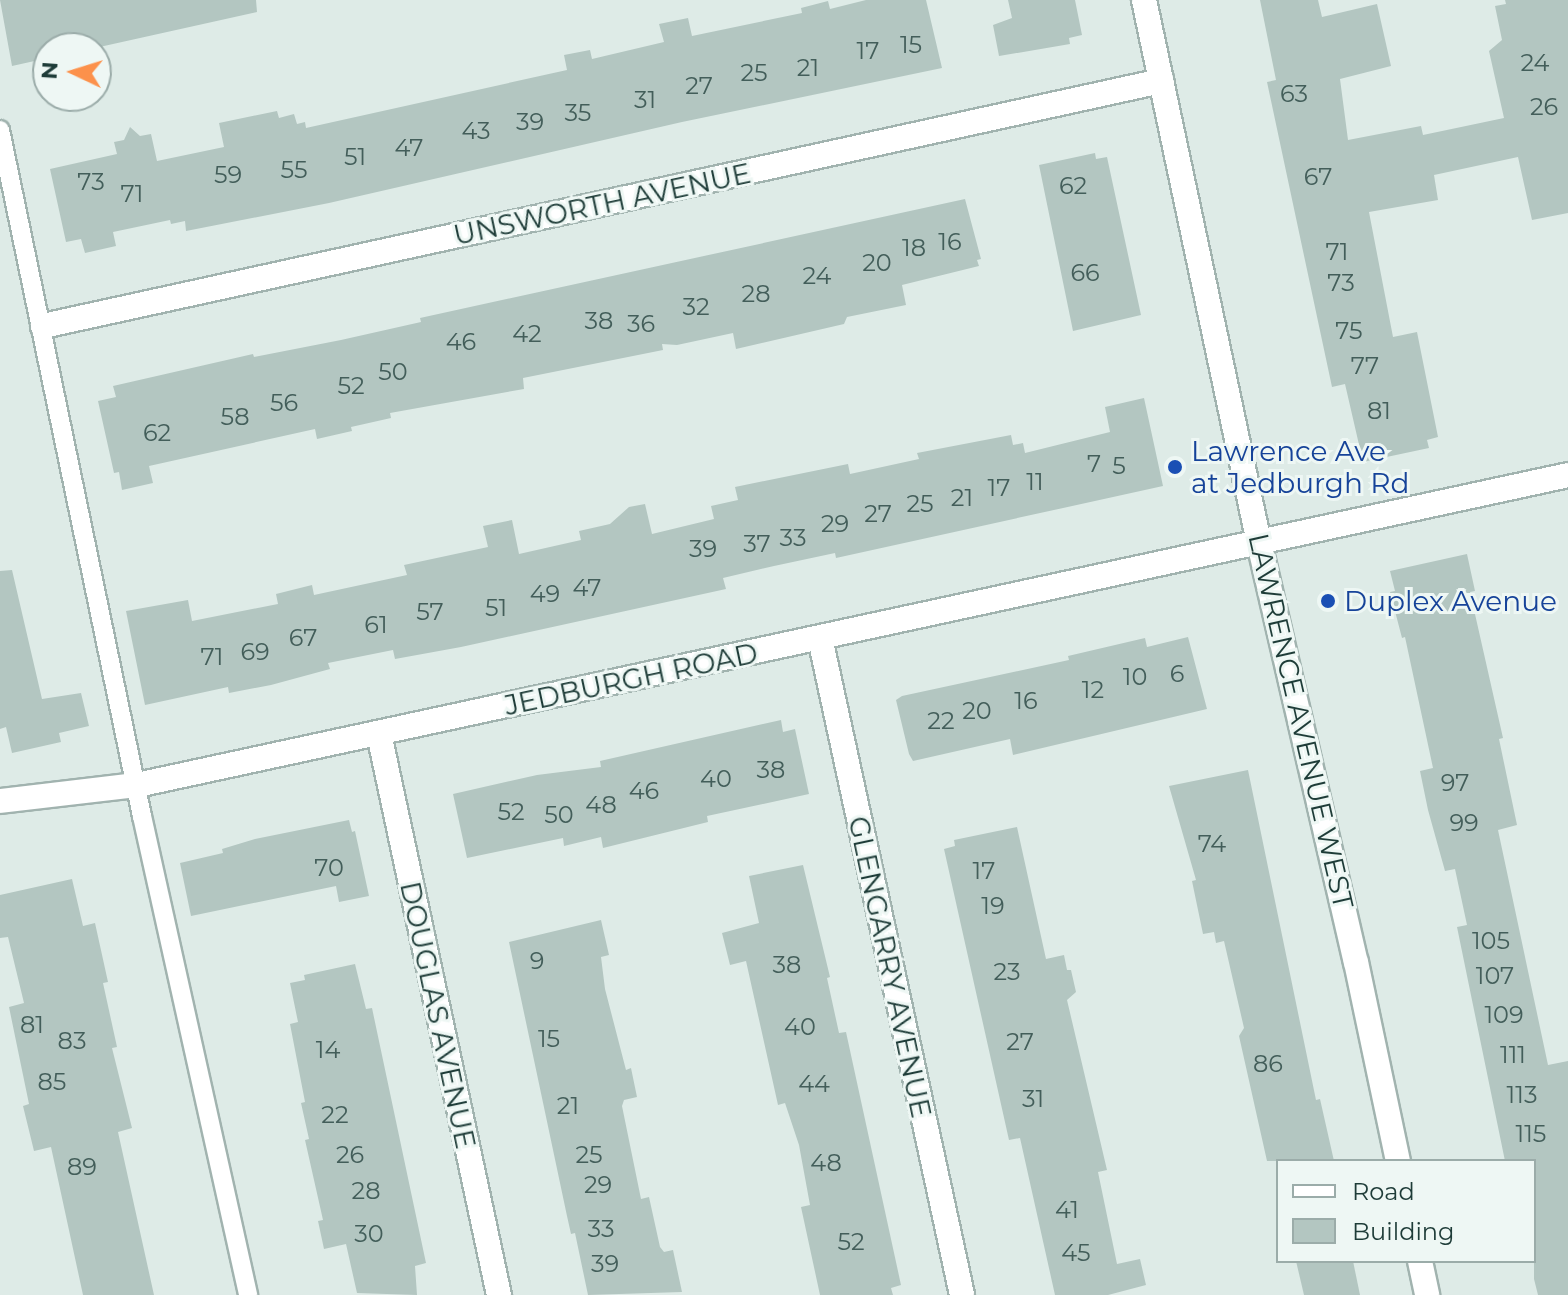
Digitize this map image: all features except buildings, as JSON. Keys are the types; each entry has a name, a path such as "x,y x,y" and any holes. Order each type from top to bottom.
{"street":[{"name":"LAWRENCE AVENUE WEST","path":"1144,0 1259,543 1350,932 1398,1159"},
{"name":"UNSWORTH AVENUE","path":"43,326 1161,81"},
{"path":"1259,543 1568,475"},
{"name":"JEDBURGH ROAD","path":"0,801 137,785 1259,543"},
{"name":"GLENGARRY AVENUE","path":"820,638 962,1295"},
{"name":"DOUGLAS AVENUE","path":"379,734 499,1295"},
{"path":"1420,1263 1427,1295"}],"lane":[{"path":"0,130 43,326 48,371 248,1295"}],"place":[{"name":"Lawrence Ave at Jedburgh Rd","path":"1175,467"},
{"name":"Duplex Avenue","path":"1328,601"}]}
